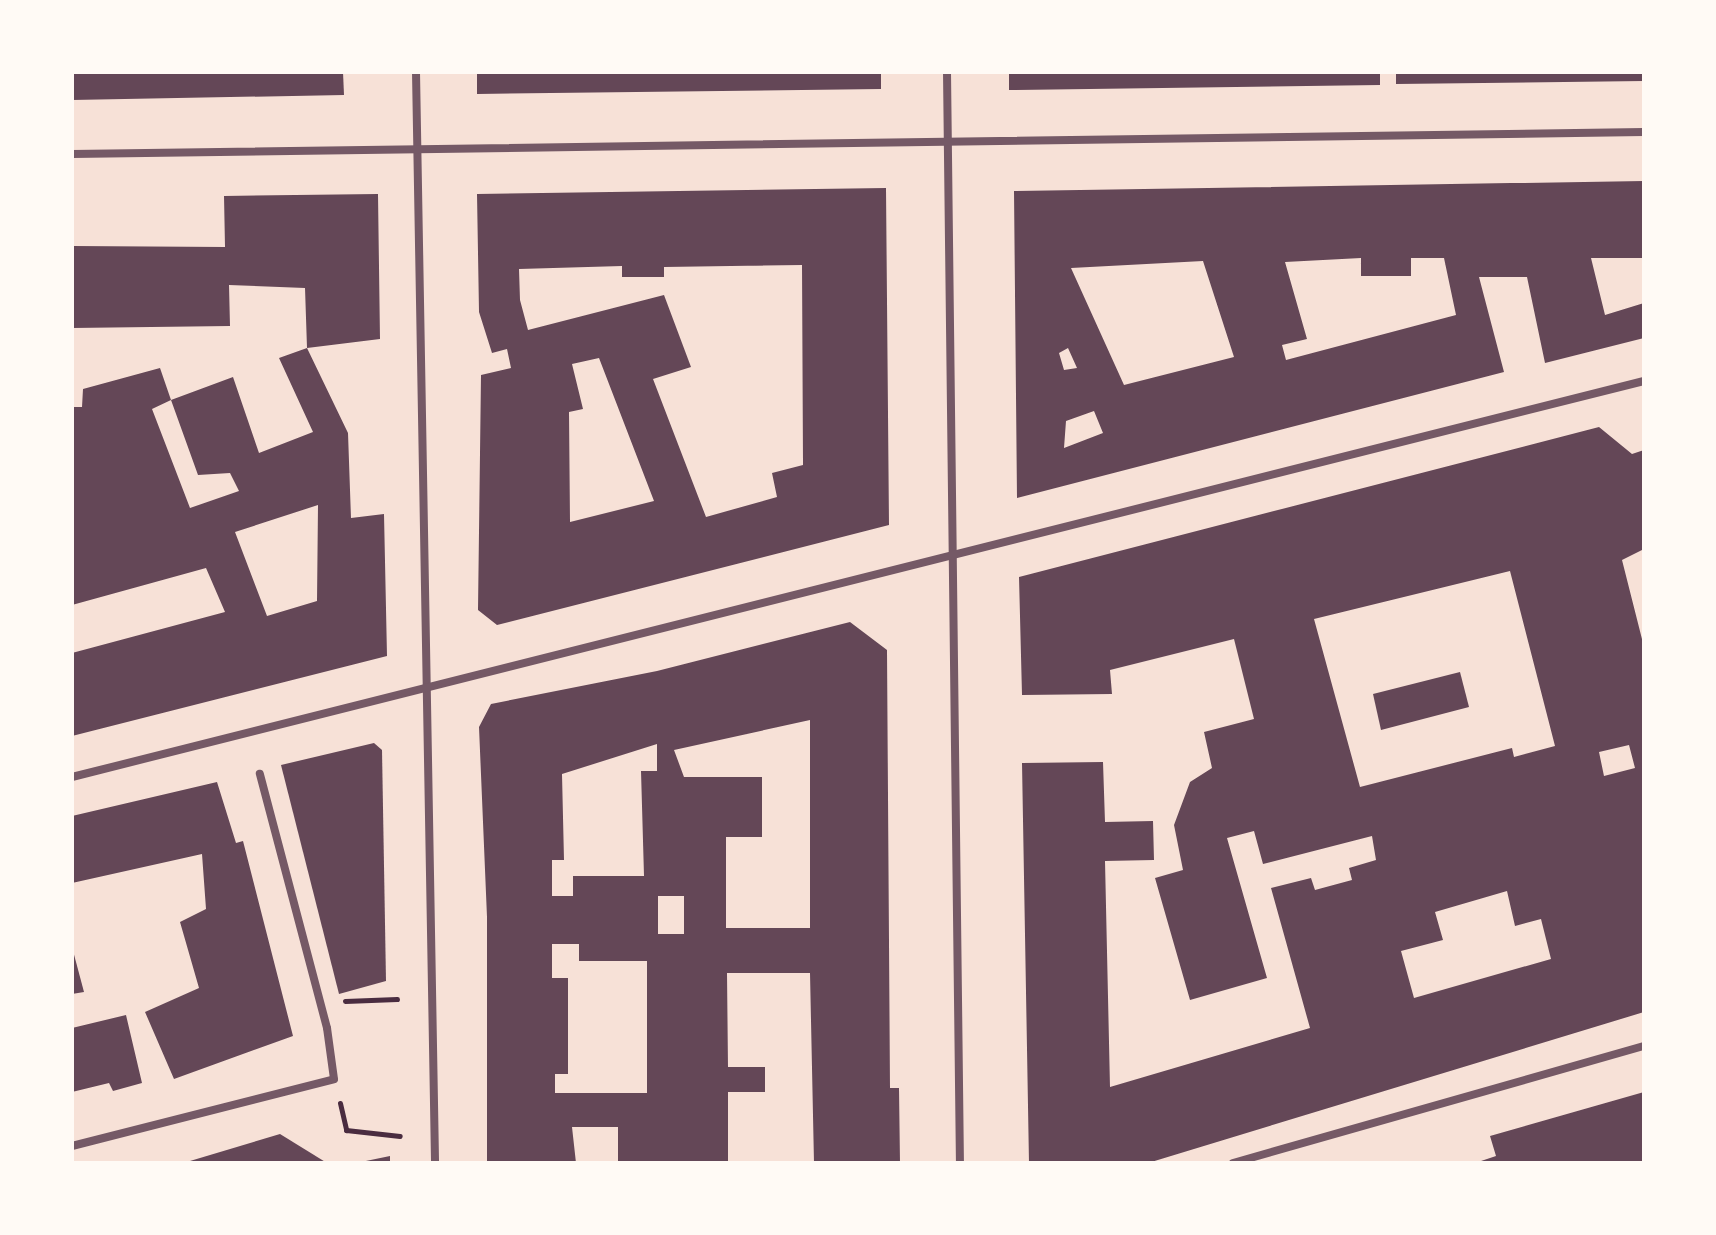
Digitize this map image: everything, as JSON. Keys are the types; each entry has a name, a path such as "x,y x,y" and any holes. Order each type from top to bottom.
{"street":[{"path":"416,72 435,1163"},
{"path":"947,72 950,556 960,1163"},
{"path":"72,154 1644,132"},
{"path":"72,777 1644,381"},
{"path":"72,1146 334,1079 320,1001 260,774"},
{"path":"1233,1163 1644,1046"}],"path":[{"path":"320,1001 397,999"},
{"path":"334,1079 346,1130 400,1136"}],"building":[{"path":"72,72 343,72 344,95 72,100"},
{"path":"477,72 881,72 881,89 477,94"},
{"path":"1009,72 1380,72 1380,85 1009,90"},
{"path":"1396,72 1644,72 1644,81 1396,84"},
{"path":"1644,181 1644,258 1591,258 1605,315 1644,303 1644,338 1545,363 1527,277 1479,277 1504,372 1017,498 1014,191","holes":["1361,258 1361,276 1411,276 1411,258 1444,258 1456,315 1286,360 1282,345 1307,339 1285,262","1203,261 1234,357 1124,385 1071,268","1068,348 1077,368 1064,370 1059,353","1094,411 1103,433 1064,448 1066,421"]},
{"path":"886,188 889,525 497,625 478,610 481,375 511,368 507,349 492,353 479,312 477,194","holes":["802,265 803,465 772,473 777,497 706,517 653,379 691,367 664,295 528,330 520,300 519,269 622,266 622,277 664,277 664,267","599,358 654,501 570,522 569,412 583,409 572,364"]},
{"path":"378,194 380,339 307,348 305,288 229,285 230,326 72,328 72,246 225,247 224,196"},
{"path":"307,348 348,433 351,518 384,514 387,656 72,736 72,653 225,612 206,568 72,605 72,407 82,407 83,389 160,368 171,400 233,377 259,453 313,432 279,358","holes":["171,400 198,475 230,473 239,491 190,508 152,409","318,505 317,601 267,616 235,532"]},
{"path":"1599,427 1632,454 1644,450 1644,549 1622,560 1644,647 1644,1012 1148,1163 1029,1163 1022,763 1103,762 1105,822 1153,821 1154,860 1105,861 1110,1087 1310,1028 1271,888 1311,878 1315,890 1352,880 1349,868 1376,860 1372,836 1263,864 1254,831 1227,838 1267,978 1190,1000 1155,878 1183,870 1174,825 1190,782 1212,768 1204,732 1254,719 1234,639 1110,670 1112,694 1022,695 1019,577","holes":["1510,571 1555,746 1514,757 1512,748 1360,787 1314,619","1629,745 1635,768 1604,776 1599,752","1507,891 1515,926 1541,919 1551,959 1414,998 1401,951 1443,940 1435,912"]},
{"path":"850,622 887,650 890,1088 899,1088 900,1163 814,1163 810,973 727,973 728,1067 765,1067 765,1092 728,1092 728,1163 618,1163 618,1127 572,1127 576,1163 487,1163 487,917 479,727 491,704 657,671","holes":["810,720 810,928 726,928 726,837 762,837 762,777 684,777 674,750","657,744 657,771 641,771 644,876 573,876 573,896 552,896 552,860 564,860 562,774","658,896 684,896 684,934 658,934","552,944 579,944 579,961 647,961 647,1093 555,1093 555,1074 568,1074 568,978 552,978"]},
{"path":"1460,672 1469,707 1381,730 1373,694"},
{"path":"374,743 382,750 386,981 339,994 281,765"},
{"path":"217,782 236,843 243,841 293,1036 174,1079 145,1012 199,988 180,922 206,909 202,854 72,883 72,816"},
{"path":"72,947 84,992 72,994"},
{"path":"126,1015 142,1083 113,1091 109,1083 72,1092 72,1028"},
{"path":"1644,1092 1644,1163 1475,1163 1496,1156 1490,1136"},
{"path":"280,1134 327,1163 190,1161"},
{"path":"390,1156 390,1163 361,1163 361,1162"}]}
